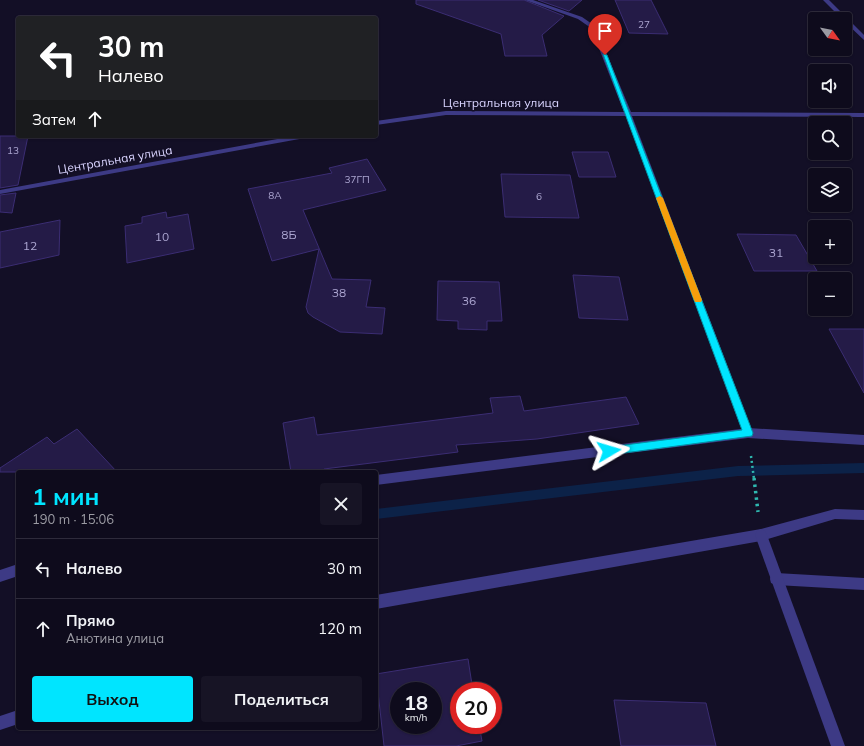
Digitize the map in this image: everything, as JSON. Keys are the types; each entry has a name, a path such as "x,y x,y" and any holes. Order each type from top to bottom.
{"street":[{"path":"528,0 580,18 593,26 628,113 748,433"},
{"path":"826,0 864,38"},
{"name":"Центральная улица","path":"378,123 446,113 864,115"},
{"name":"Центральная улица","path":"0,192 294,138"},
{"path":"378,480 748,433 864,440"},
{"path":"378,602 761,535 836,514 864,515"},
{"path":"761,535 838,746"},
{"path":"0,576 16,571"},
{"path":"776,579 864,584"},
{"path":"0,723 16,718"}],"path":[{"path":"748,433 761,535"}],"building":[{"path":"416,0 524,0 564,16 542,35 547,56 505,56 501,34 416,4"},
{"path":"538,0 582,0 569,11"},
{"path":"615,0 651,0 668,34 629,33"},
{"path":"0,136 28,138 18,185 0,188"},
{"path":"572,152 608,152 616,177 579,177"},
{"path":"367,159 386,190 303,210 332,279 371,280 366,307 385,308 382,334 340,332 308,313 306,307 319,249 272,261 248,189 332,173 329,168"},
{"path":"501,174 570,175 579,218 505,217"},
{"path":"16,193 12,213 0,212 0,195"},
{"path":"166,212 167,218 188,214 194,249 127,263 125,226 142,223 142,217"},
{"path":"60,220 59,255 0,268 0,232"},
{"path":"737,234 796,235 808,256 808,264 813,264 817,271 754,271"},
{"path":"573,275 619,277 628,320 579,318"},
{"path":"438,281 499,282 502,321 487,321 487,330 458,329 458,321 437,320"},
{"path":"829,329 864,329 864,393"},
{"path":"520,396 524,411 626,397 639,424 537,439 456,445 458,452 324,470 291,470 283,423 314,417 317,435 493,413 490,398"},
{"path":"77,429 115,470 16,470 16,472 0,472 0,468 47,437 54,444"},
{"path":"468,659 472,682 450,682 450,734 481,734 482,741 456,746 384,746 378,692 378,674"},
{"path":"614,700 706,703 716,746 621,746"}],"waterway":[{"path":"378,514 738,471 864,468"}],"slow traffic":[{"path":"660,198 698,300"}],"route":[{"path":"605,55 748,433 609,451"}]}
